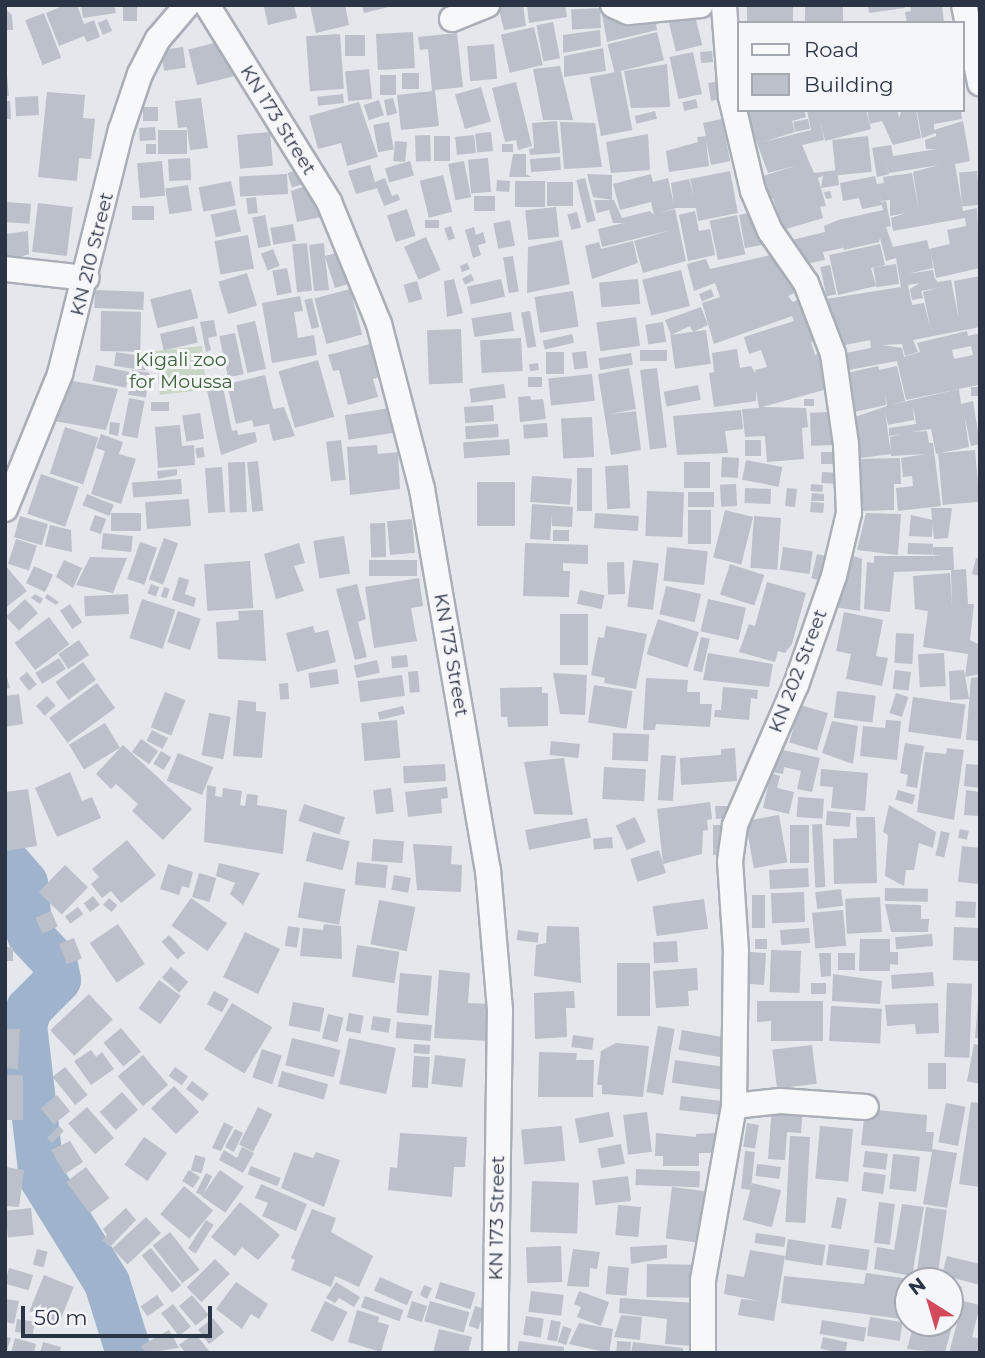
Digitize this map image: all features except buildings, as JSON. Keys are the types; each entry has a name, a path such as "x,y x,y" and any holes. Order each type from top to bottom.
{"street":[{"name":"KN 210 Street","path":"5,509 60,374 87,278 121,130 140,74 158,39 187,5"},
{"name":"KN 173 Street","path":"207,5 329,202 379,324 422,489 488,870 500,1010 495,1353"},
{"path":"452,19 487,5"},
{"path":"613,5 628,12 701,5"},
{"name":"KN 202 Street","path":"703,1353 703,1280 734,1107 736,951 730,860 735,825 796,684 834,576 849,513 846,444 833,354 806,283 770,231 752,191 731,97 723,5"},
{"path":"964,5 980,83"},
{"path":"5,269 87,278"},
{"path":"734,1107 780,1101 866,1107"}],"green space":[{"name":"Kigali zoo for Moussa","path":"202,346 207,390 160,395 155,351"}],"waterway":[{"path":"5,860 25,883 30,935 54,961 58,980 29,1009 24,1025 42,1178 107,1283 129,1353"}]}
